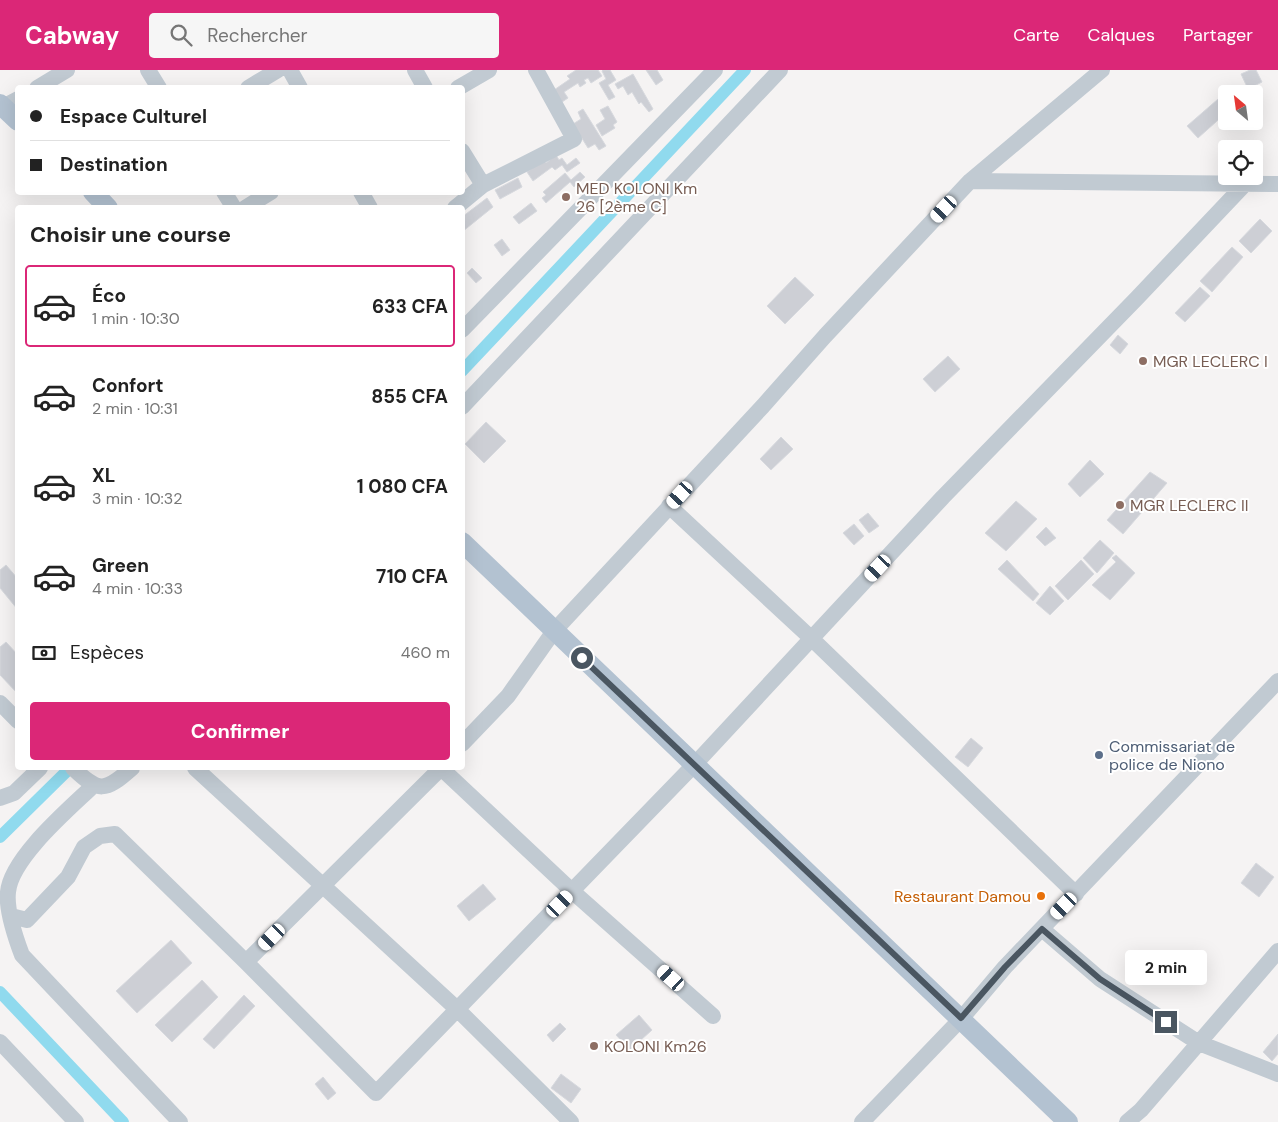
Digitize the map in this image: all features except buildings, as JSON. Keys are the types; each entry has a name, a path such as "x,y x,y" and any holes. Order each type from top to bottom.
{"main road":[{"path":"96,195 105,205"},
{"path":"465,545 1068,1122"}],"street":[{"path":"42,85 67,70"},
{"path":"148,70 156,85"},
{"path":"253,85 278,70"},
{"path":"290,70 298,85"},
{"path":"415,70 423,85"},
{"path":"463,85 489,70"},
{"path":"459,205 483,185 574,139 536,70"},
{"path":"465,327 715,70"},
{"path":"465,404 780,70"},
{"path":"465,741 508,696 554,631 970,181 1102,70"},
{"path":"465,156 483,185"},
{"path":"970,181 1218,184"},
{"path":"1263,184 1278,184"},
{"path":"11,916 27,920 68,877 84,847 100,836 115,834 376,1093 694,764 943,497 1243,185"},
{"path":"249,205 266,195"},
{"path":"669,506 812,639 1076,894"},
{"path":"862,1122 961,1018 1005,967 1278,681"},
{"path":"0,703 15,718"},
{"path":"0,798 14,793 38,770"},
{"path":"76,770 93,786 103,787 116,782 130,770"},
{"path":"197,770 457,1009 571,1122"},
{"path":"246,962 439,770"},
{"path":"443,770 572,891 713,1016"},
{"path":"93,786 30,849 14,872 8,892 14,932 22,955 180,1122"},
{"path":"1042,929 1100,979 1199,1043 1278,1074"},
{"path":"1127,1122 1142,1110 1278,951"},
{"path":"0,1042 76,1122"}],"waterway":[{"path":"465,368 745,70"},
{"path":"0,837 68,770"},
{"path":"0,992 123,1122"}],"place":[{"name":"MED KOLONI Km 26 [2ème C]","path":"566,197"},
{"name":"MGR LECLERC I","path":"1143,361"},
{"name":"MGR LECLERC II","path":"1120,505"},
{"name":"Commissariat de police de Niono","path":"1099,755"},
{"name":"Restaurant Damou","path":"1041,896"},
{"name":"KOLONI Km26","path":"594,1046"}],"route":[{"path":"582,658 961,1018 1005,967 1042,929 1100,979 1166,1022"}]}
